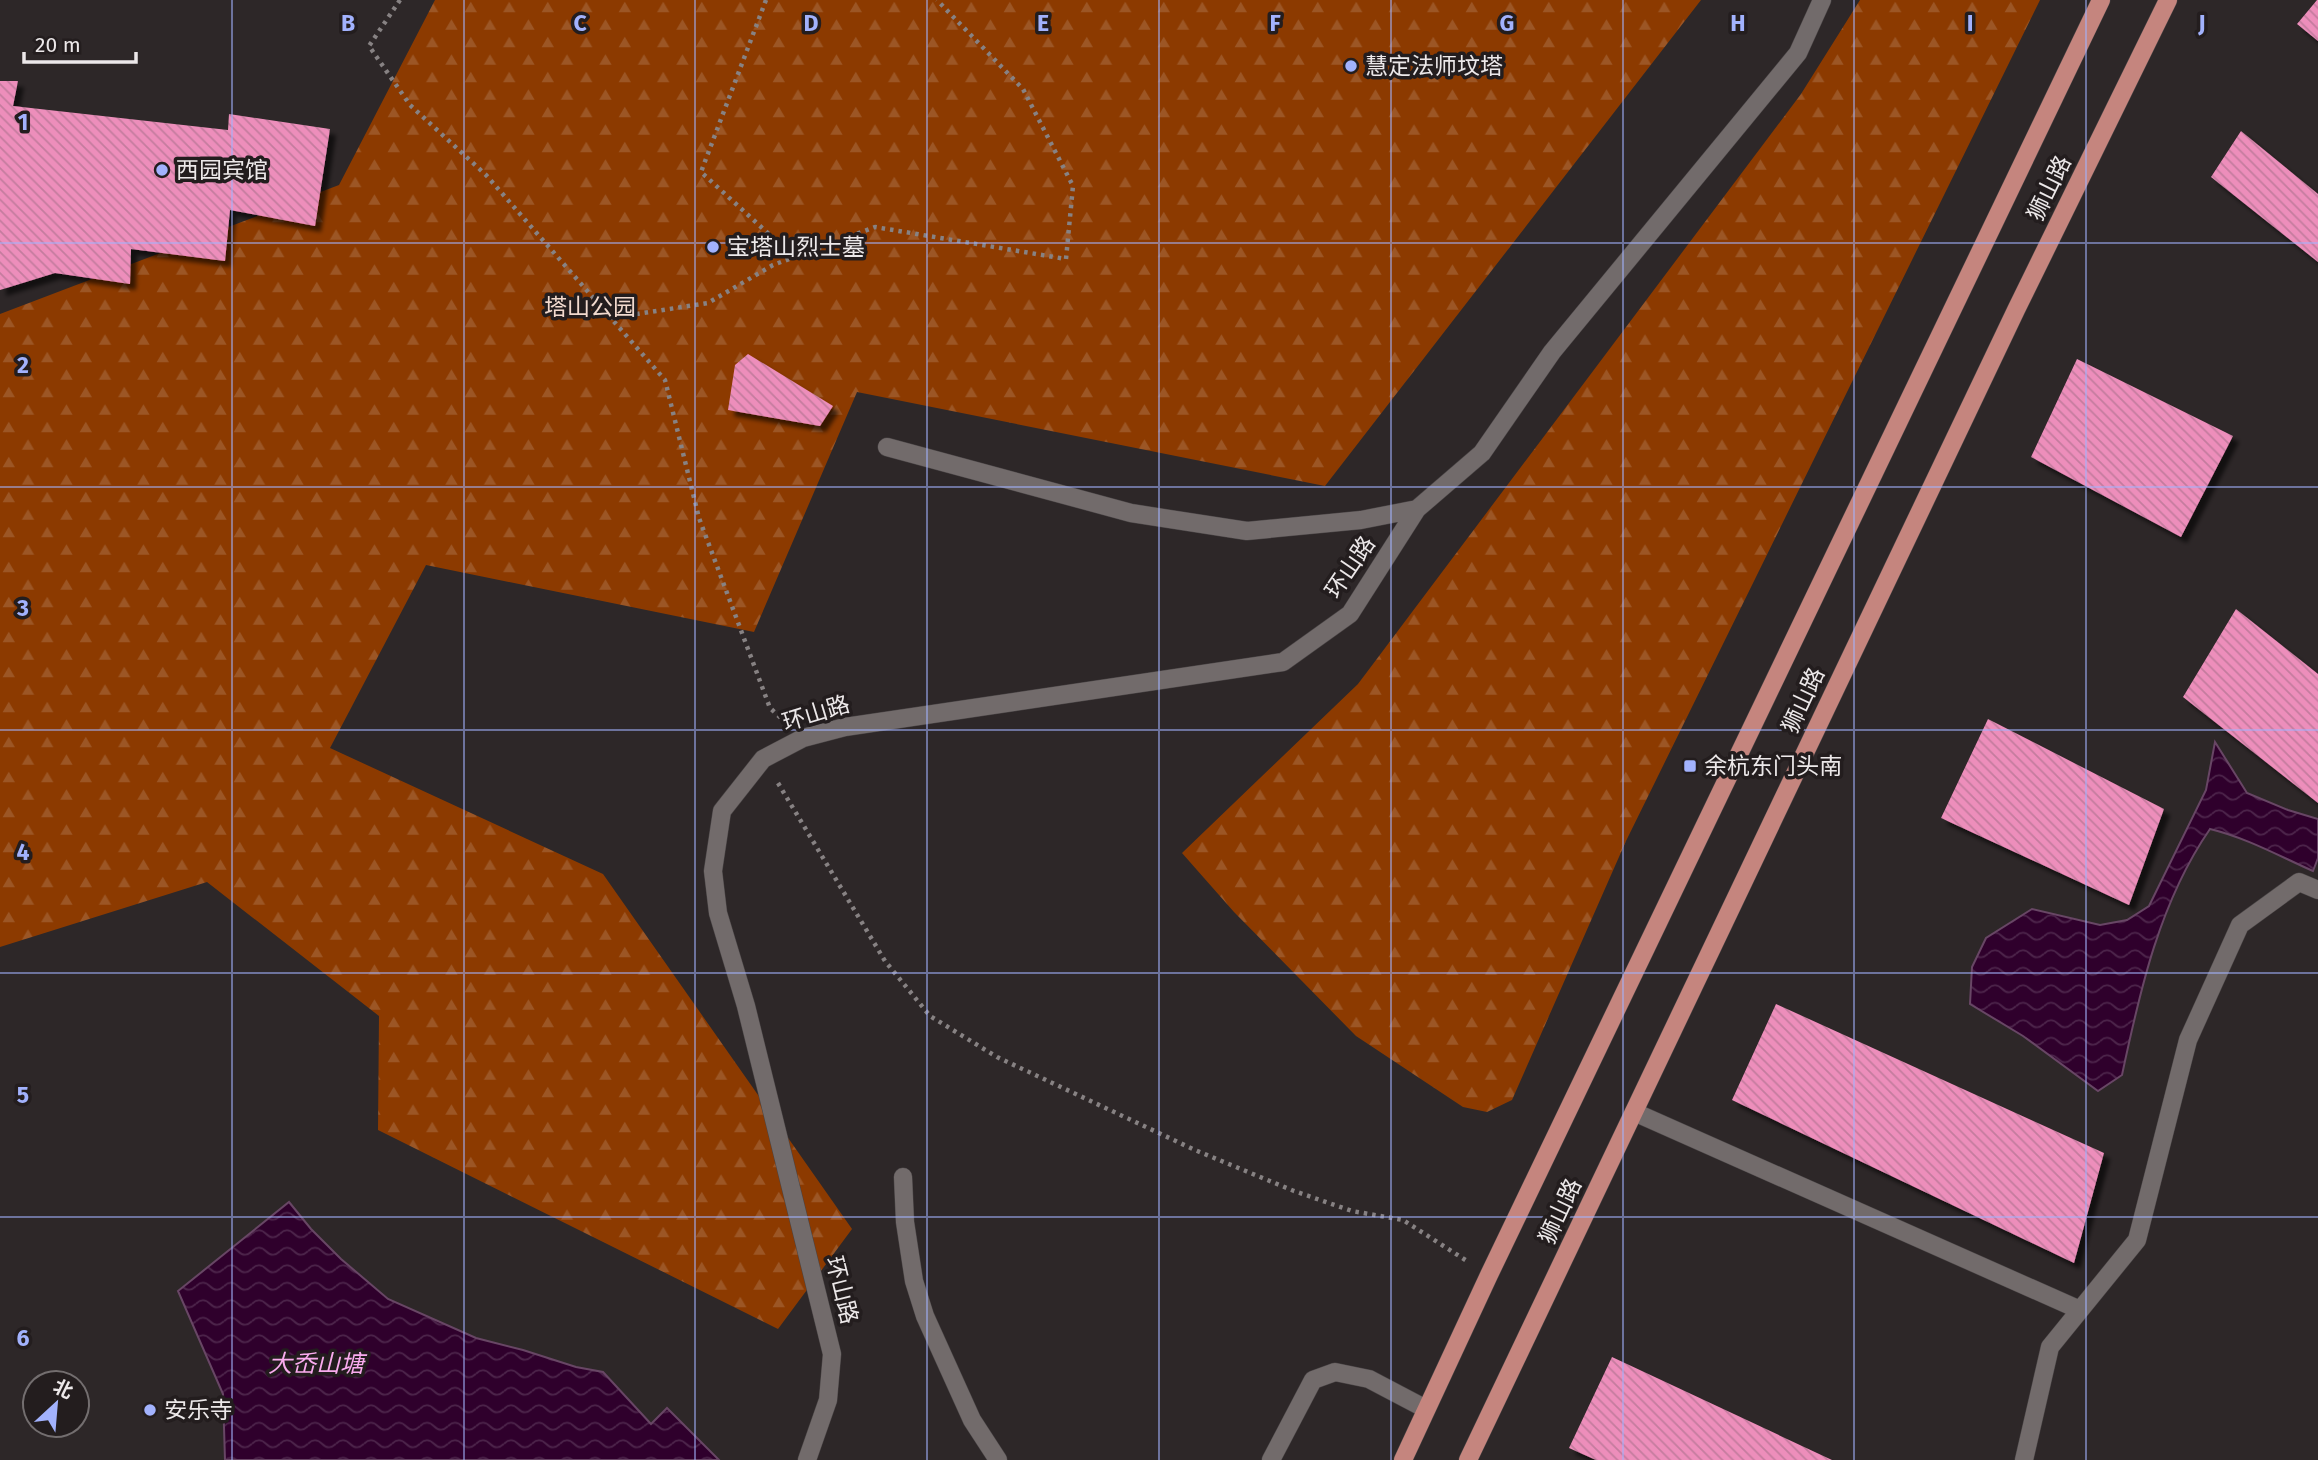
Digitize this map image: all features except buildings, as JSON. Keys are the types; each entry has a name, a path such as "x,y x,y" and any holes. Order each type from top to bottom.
{"main road":[{"name":"狮山路","path":"1403,1460 1489,1275 2101,0"},
{"name":"狮山路","path":"1468,1460 2016,310 2168,0"}],"street":[{"path":"887,447 1131,513 1247,531 1361,520 1418,509 1482,453 1552,352 1798,52 1822,0"},
{"name":"环山路","path":"807,1460 828,1400 832,1353 746,1006 718,913 713,871 722,811 763,759 803,738 845,727 1283,663 1350,614 1418,509"},
{"path":"2024,1460 2050,1347 2137,1240 2188,1040 2241,925 2300,882 2318,890"},
{"path":"1634,1112 2080,1310"},
{"path":"902,1178 905,1222 914,1281 925,1316 972,1420 998,1460"},
{"path":"1271,1460 1313,1380 1335,1373 1369,1379 1426,1409"}],"path":[{"path":"400,0 369,46 410,105 486,175 665,380 699,518 770,708 803,738"},
{"path":"766,0 701,172 794,257"},
{"path":"610,318 708,303 773,265 874,228 1066,259 1073,186 1023,89 937,0"},
{"path":"763,759 886,961 930,1016 997,1057 1195,1150 1340,1207 1403,1220 1489,1275"}],"green space":[{"name":"塔山公园","path":"435,0 1701,0 1325,486 857,392 754,632 426,565 330,748 603,874 852,1229 778,1329 378,1130 379,1016 207,882 0,947 0,314 339,185"},
{"path":"1860,0 2040,0 1626,841 1512,1100 1487,1112 1463,1107 1356,1036 1234,912 1182,853 1358,684 1801,94"}],"water":[{"path":"2215,742 2247,793 2318,819 2318,858 2313,871 2250,842 2210,829 2178,886 2165,916 2136,1011 2122,1075 2098,1091 2023,1036 1970,1004 1972,967 1986,938 2032,909 2100,925 2127,920 2149,906 2206,790"},
{"name":"大岙山塘","path":"289,1202 341,1259 388,1299 476,1338 576,1367 603,1372 651,1424 667,1408 719,1460 225,1460 223,1394 178,1291"}],"place":[{"name":"慧定法师坟塔","path":"1351,66"},
{"name":"西园宾馆","path":"162,170"},
{"name":"宝塔山烈士墓","path":"713,247"},
{"name":"余杭东门头南","path":"1690,766"},
{"name":"安乐寺","path":"150,1410"}]}
